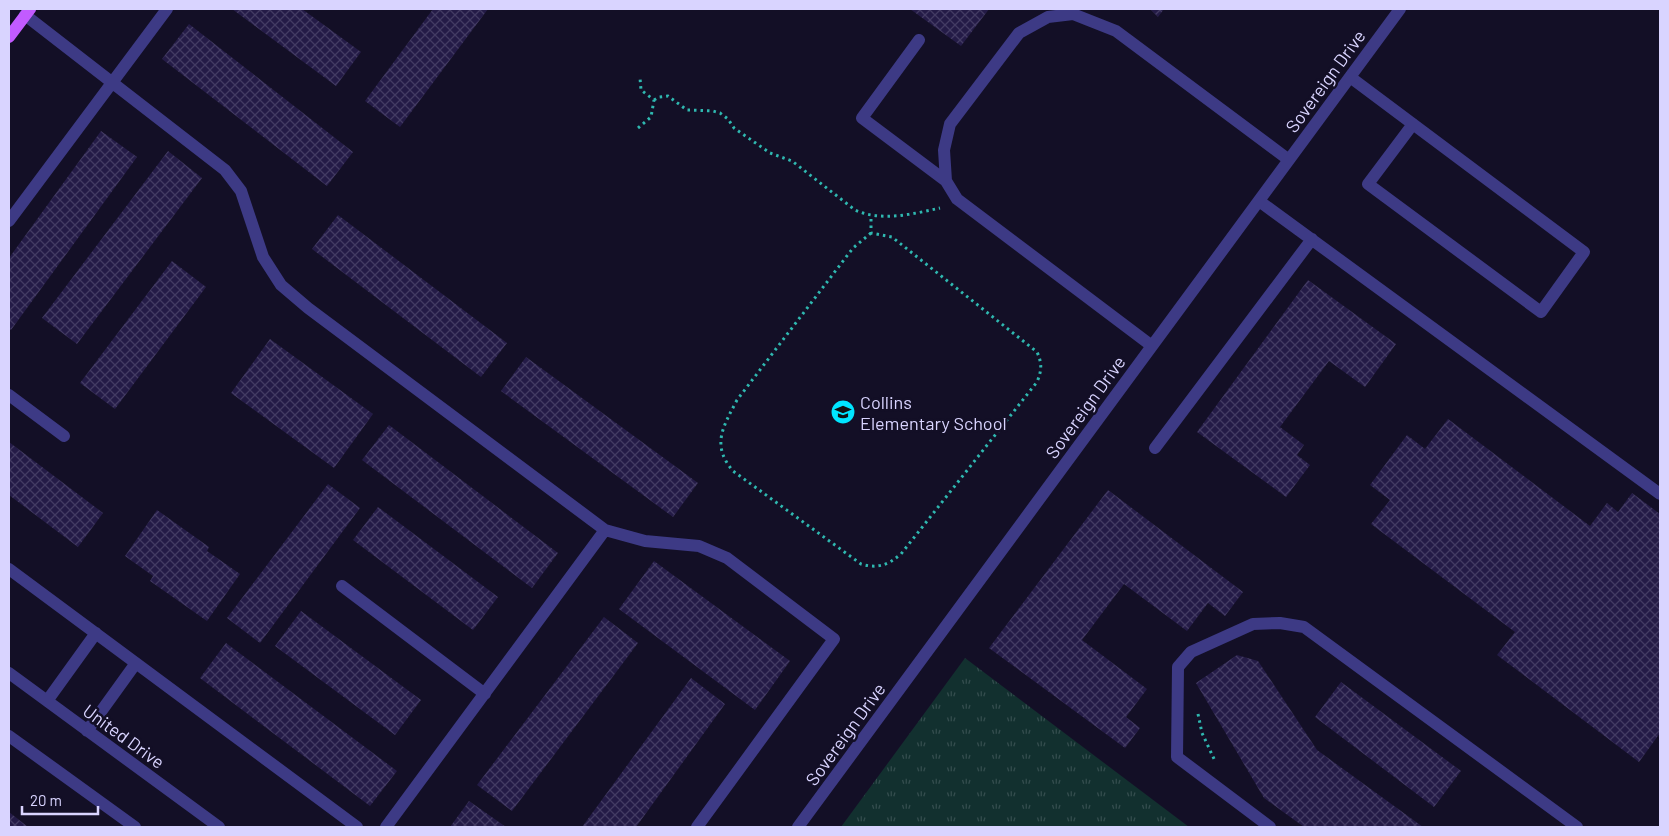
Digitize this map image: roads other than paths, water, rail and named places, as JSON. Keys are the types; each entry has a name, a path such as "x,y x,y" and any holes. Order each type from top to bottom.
{"main road":[{"path":"9,37 28,12"}],"street":[{"path":"9,221 167,9"},
{"name":"Sovereign Drive","path":"798,827 1400,9"},
{"path":"28,12 112,82 225,170 240,191 263,257 281,285 308,308 605,530 645,541 699,546 727,558 834,639 697,827"},
{"path":"946,181 944,150 950,124 1019,33 1048,17 1073,14 1116,32 1289,160"},
{"path":"918,40 862,118 946,181 957,199 1152,346"},
{"path":"1350,77 1413,124 1584,252 1541,312 1368,184 1413,124"},
{"path":"1259,201 1660,494"},
{"path":"1155,448 1312,239"},
{"path":"9,395 64,436"},
{"path":"386,827 605,530"},
{"path":"9,568 357,827"},
{"path":"342,586 484,694"},
{"path":"1270,827 1177,757 1178,667 1191,652 1254,624 1280,623 1304,627 1577,827"},
{"path":"47,701 96,634"},
{"path":"87,731 136,663"},
{"name":"United Drive","path":"9,673 220,827"},
{"path":"9,736 135,827"}],"place":[{"name":"Collins Elementary School","path":"843,412"}]}
